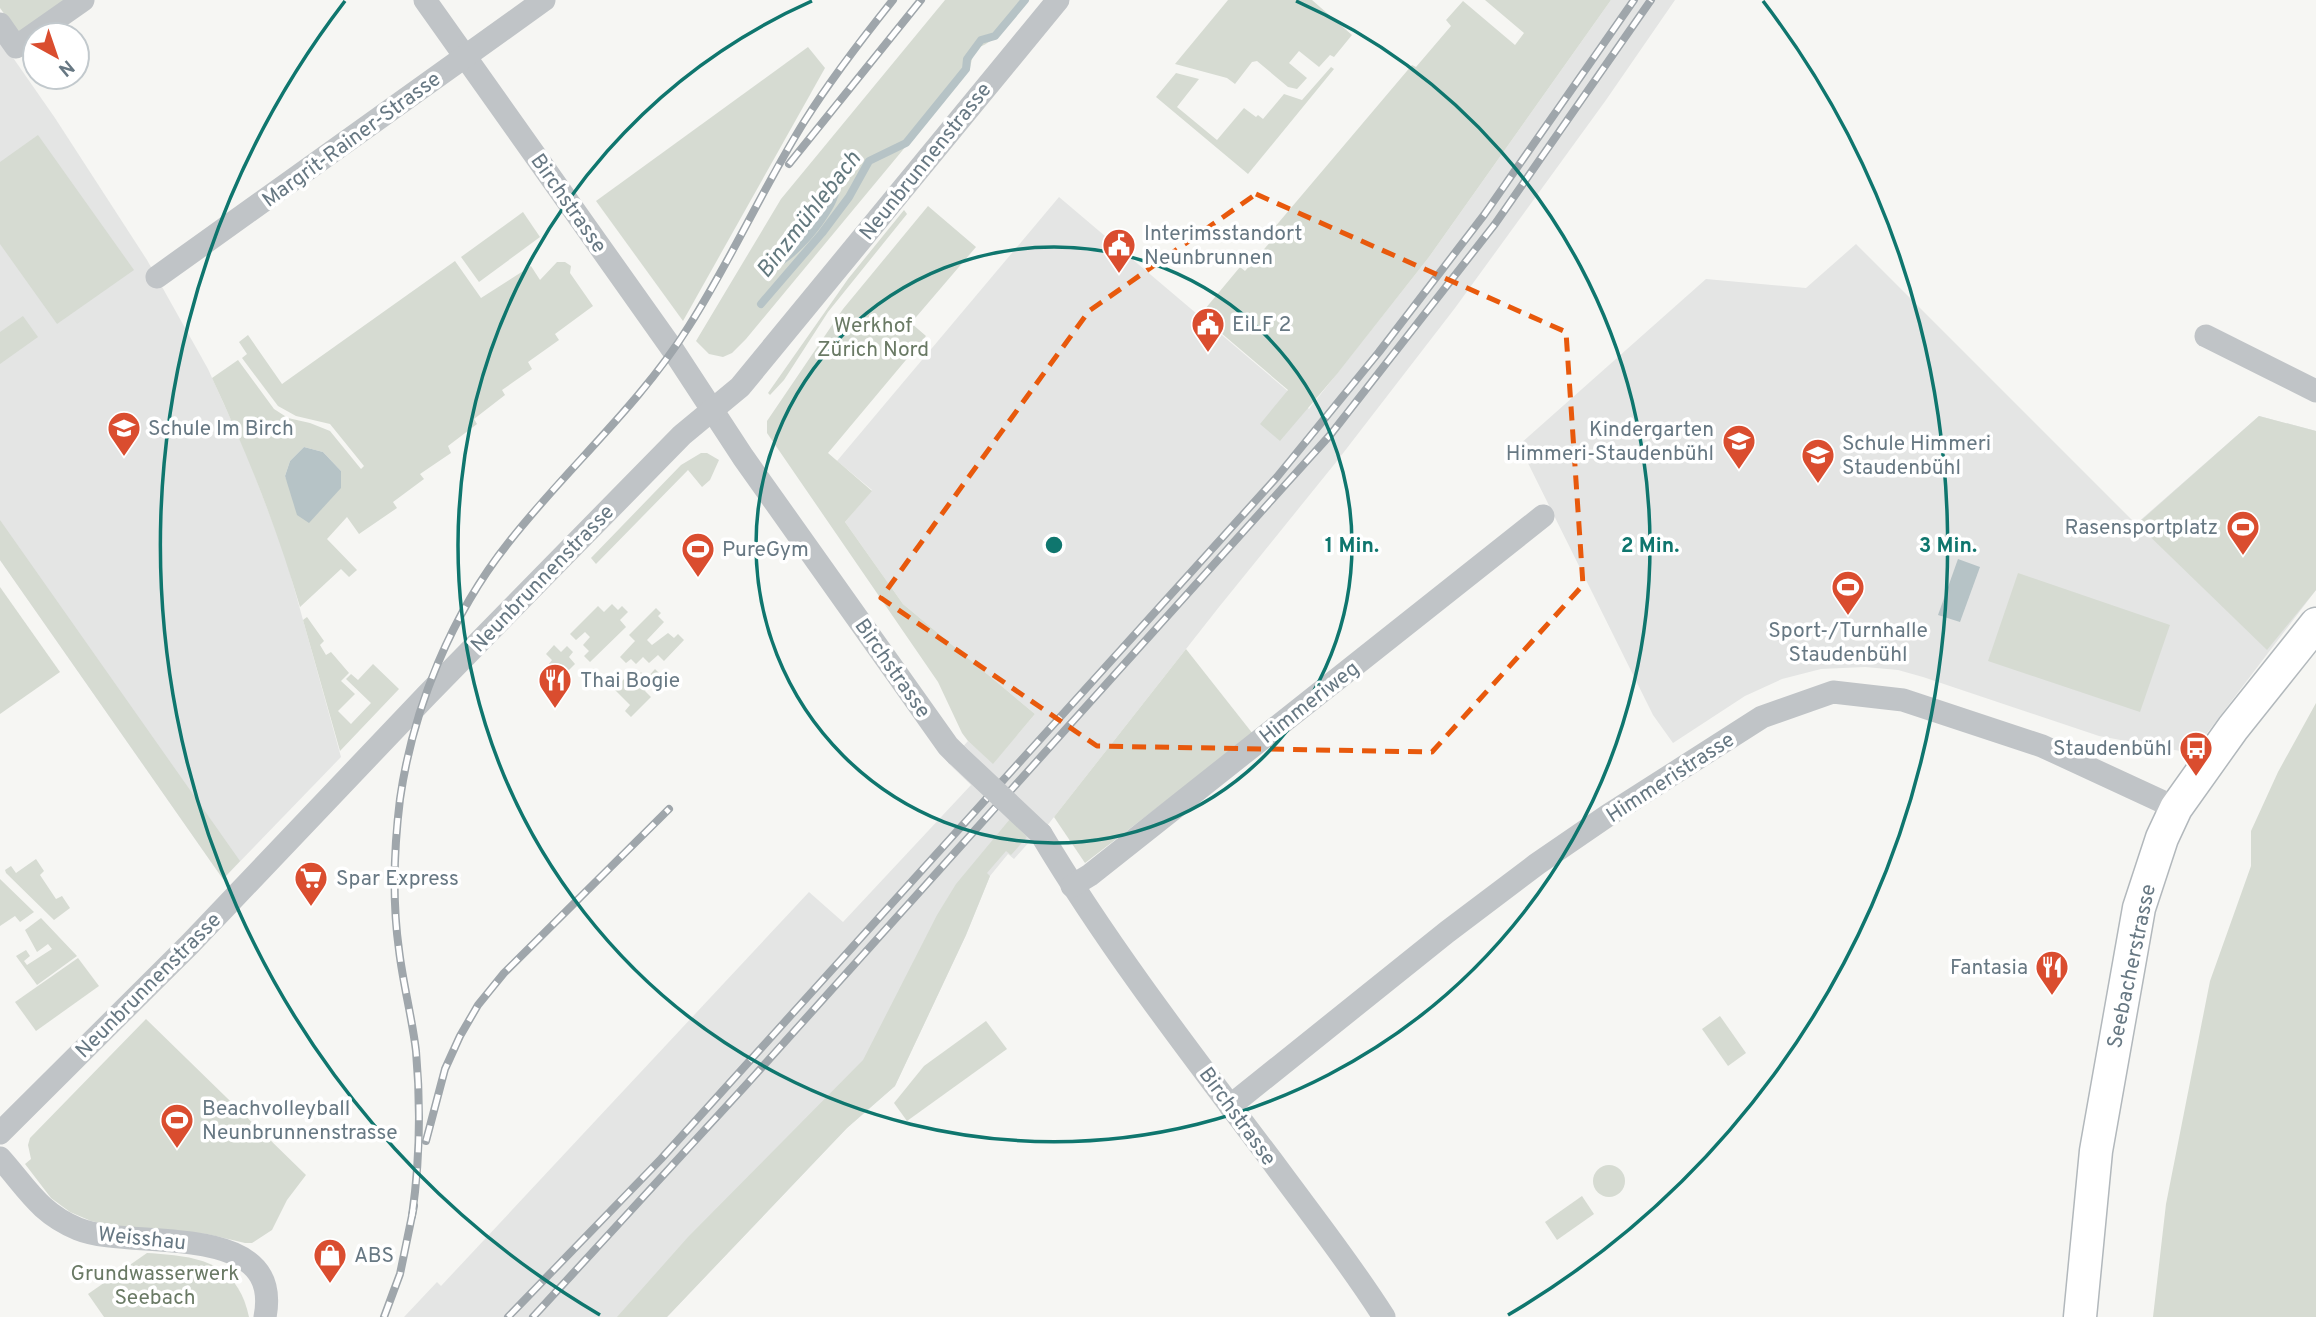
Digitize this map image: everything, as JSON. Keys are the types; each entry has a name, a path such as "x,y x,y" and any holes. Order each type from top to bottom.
{"street":[{"path":"0,24 16,47 83,0"},
{"name":"Birchstrasse","path":"425,0 948,747 1041,834 1072,886 1230,1106 1359,1277 1384,1317"},
{"name":"Margrit-Rainer-Strasse","path":"157,277 544,0"},
{"name":"Neunbrunnenstrasse","path":"0,1133 236,897 427,695 682,435 740,387 1058,0"},
{"path":"2206,336 2316,391"},
{"name":"Himmeriweg","path":"1072,886 1090,875 1544,516"},
{"name":"Seebacherstrasse","path":"2080,1317 2095,1151 2139,908 2162,838 2176,808 2233,728 2316,624"},
{"name":"Himmeristrasse","path":"1230,1106 1447,932 1537,864 1762,717 1833,692 1903,700 2042,746 2176,808"},
{"name":"Weisshau","path":"0,1158 46,1212 79,1230 99,1236 204,1244 233,1253 262,1277 268,1294 265,1317"}],"highlighted area":[{"path":"1256,194 1566,332 1583,585 1432,752 1097,746 881,598 1089,311"}],"shaded area":[{"path":"1611,0 1675,0 1455,308 1337,461 1043,831 1014,859 1008,854 990,876 966,935 895,1086 847,1128 667,1317 404,1317 437,1282 441,1286 809,892 843,922 971,785 948,763 968,741 993,763 1035,714 903,604 845,522 872,490 837,461 1059,197 1309,409 1429,257"},
{"name":"Schule Im Birch","path":"0,39 21,69 21,91 36,91 55,118 147,260 208,369 247,455 285,555 341,757 223,879 0,560"},
{"name":"Schule Himmeri Staudenbühl","path":"1856,244 2136,524 2259,416 2316,431 2316,590 2195,749 2180,751 2099,736 1923,677 1898,670 1865,667 1821,669 1782,679 1745,696 1673,743 1653,715 1519,445 1706,279 1806,288"}],"green space":[{"path":"0,0 70,0 41,21 21,21 20,36 0,8"},
{"path":"945,0 1029,0 1000,33 978,48 970,69 746,339 732,353 723,357 709,354 696,341 781,199"},
{"path":"1228,0 1312,0 1352,35 1334,57 1330,55 1319,67 1299,51 1289,63 1307,78 1297,89 1288,87 1257,61 1252,62 1235,84 1227,78 1175,64"},
{"path":"1485,0 1611,0 1429,257 1337,374 1280,441 1260,424 1288,390 1200,315 1240,267 1245,271 1279,232 1274,228 1412,65 1416,67 1451,26 1446,20 1463,1 1515,45 1524,33"},
{"path":"808,47 825,68 683,321 596,201"},
{"path":"1331,67 1334,69 1248,174 1156,97 1176,73 1199,79 1177,107 1217,140 1244,108 1263,119 1284,94 1302,100"},
{"path":"38,135 134,270 57,324 0,244 0,162"},
{"name":"Werkhof Zürich Nord","path":"928,206 976,247 911,323 926,336 828,453 872,491 845,522 903,604 1035,714 993,764 962,733 938,682 767,433 767,421 843,309"},
{"path":"904,210 907,214 828,312 784,380 770,395 768,393 848,279"},
{"path":"523,212 540,237 479,282 461,257"},
{"path":"455,261 481,298 531,266 540,280 557,262 565,262 571,266 570,273 593,306 555,334 559,340 528,362 532,369 502,390 505,395 474,419 477,424 448,446 451,453 420,474 424,479 393,502 397,508 359,534 347,517 327,539 357,570 349,577 341,569 300,607 260,491 212,378 238,360 274,409 288,418 330,431 361,469 364,466 330,424 296,416 278,406 242,358 247,354 239,342 248,335 282,384","holes":["304,447 323,452 341,471 341,488 290,488 285,476 290,461"]},
{"path":"23,316 38,337 0,364 0,332"},
{"name":"Rasensportplatz","path":"2259,416 2316,431 2316,590 2267,650 2137,524"},
{"path":"701,453 707,453 719,460 710,480 702,487 688,470 596,564 591,558 681,465"},
{"path":"0,520 240,861 223,879 0,560"},
{"path":"2018,573 2170,625 2140,712 1988,661"},
{"path":"0,587 60,672 0,714"},
{"path":"612,604 618,610 622,606 628,612 620,620 626,627 590,662 584,656 589,651 583,645 590,637 585,632 576,640 570,634 598,606 604,612"},
{"path":"656,608 661,613 658,616 664,622 647,640 652,645 668,633 674,638 678,634 684,640 664,661 658,655 649,663 643,657 636,664 631,659 626,663 620,657 635,641 629,635"},
{"path":"307,617 324,641 320,645 326,655 331,652 349,673 341,681 355,694 338,711 351,724 371,703 346,679 351,674 358,680 373,664 399,689 340,751 303,620"},
{"path":"554,645 561,652 567,646 573,652 569,657 575,664 559,680 552,674 555,670 549,664 552,660 546,654"},
{"path":"1186,649 1253,734 1085,863 1054,817"},
{"path":"655,669 661,675 645,691 651,697 631,717 625,711 630,705 614,689 628,675 633,680 641,672 647,678"},
{"path":"2316,703 2316,1317 2153,1317 2166,1204 2210,981 2251,866 2251,831 2278,772"},
{"path":"1010,819 1027,837 1011,855 1006,851 987,873 990,876 966,935 895,1086 847,1128 667,1317 617,1317 688,1237 863,1060 937,915 956,884"},
{"path":"36,859 44,871 40,875 56,899 62,896 70,908 54,920 5,870 11,866 16,873"},
{"path":"0,879 34,912 20,922 15,916 0,926"},
{"path":"41,918 77,956 37,985 16,956 26,950 30,956 24,961 27,965 52,949 48,944 37,952 25,930"},
{"path":"78,958 99,986 36,1031 15,1002"},
{"path":"1720,1016 1746,1053 1728,1066 1702,1029"},
{"path":"146,1019 306,1175 287,1200 272,1230 252,1243 207,1234 113,1226 91,1221 70,1212 51,1198 25,1164 31,1159 28,1145 30,1138"},
{"path":"986,1021 1007,1049 907,1121 894,1103 924,1066"},
{"path":"1609,1165 1620,1170 1625,1181 1620,1192 1609,1197 1598,1192 1593,1181 1598,1170"},
{"path":"1582,1196 1594,1214 1557,1240 1545,1222"},
{"name":"Grundwasserwerk Seebach","path":"147,1253 182,1256 224,1272 235,1283 249,1317 104,1317 88,1294"}],"water":[{"path":"833,181 841,184 834,207 817,232 797,254 777,268 772,263 792,229 814,199"},
{"path":"304,447 323,452 341,471 341,488 309,523 297,515 285,476 290,461"},
{"path":"1958,559 1980,567 1960,622 1938,615"}],"waterway":[{"name":"Binzmühlebach","path":"761,304 822,233 849,197 869,161 906,143 966,69 967,59 981,40 995,36 1025,0"}],"railway":[{"path":"412,1216 418,1154 419,1093 416,1051 397,931 395,855 406,765 414,730 438,663 470,599 488,570 531,515 648,383 689,326 804,122 893,0"},
{"path":"789,164 921,0"},
{"path":"508,1317 661,1159 1277,477 1379,352 1484,215 1634,0"},
{"path":"533,1317 746,1085 1331,434 1495,224 1651,0"},
{"path":"426,1141 445,1069 478,1005 504,973 669,809"},
{"path":"384,1317 400,1274 414,1206"}],"place":[{"name":"Interimsstandort Neunbrunnen","path":"1119,275"},
{"name":"EiLF 2","path":"1208,354"},
{"name":"Schule Im Birch","path":"124,458"},
{"name":"Kindergarten Himmeri-Staudenbühl","path":"1739,471"},
{"name":"Schule Himmeri Staudenbühl","path":"1818,485"},
{"name":"Rasensportplatz","path":"2243,557"},
{"name":"PureGym","path":"698,579"},
{"name":"Sport-/Turnhalle Staudenbühl","path":"1848,617"},
{"name":"Thai Bogie","path":"555,710"},
{"name":"Staudenbühl","path":"2196,778"},
{"name":"Spar Express","path":"311,908"},
{"name":"Fantasia","path":"2052,997"},
{"name":"Beachvolleyball Neunbrunnenstrasse","path":"177,1150"},
{"name":"ABS","path":"330,1285"}]}
